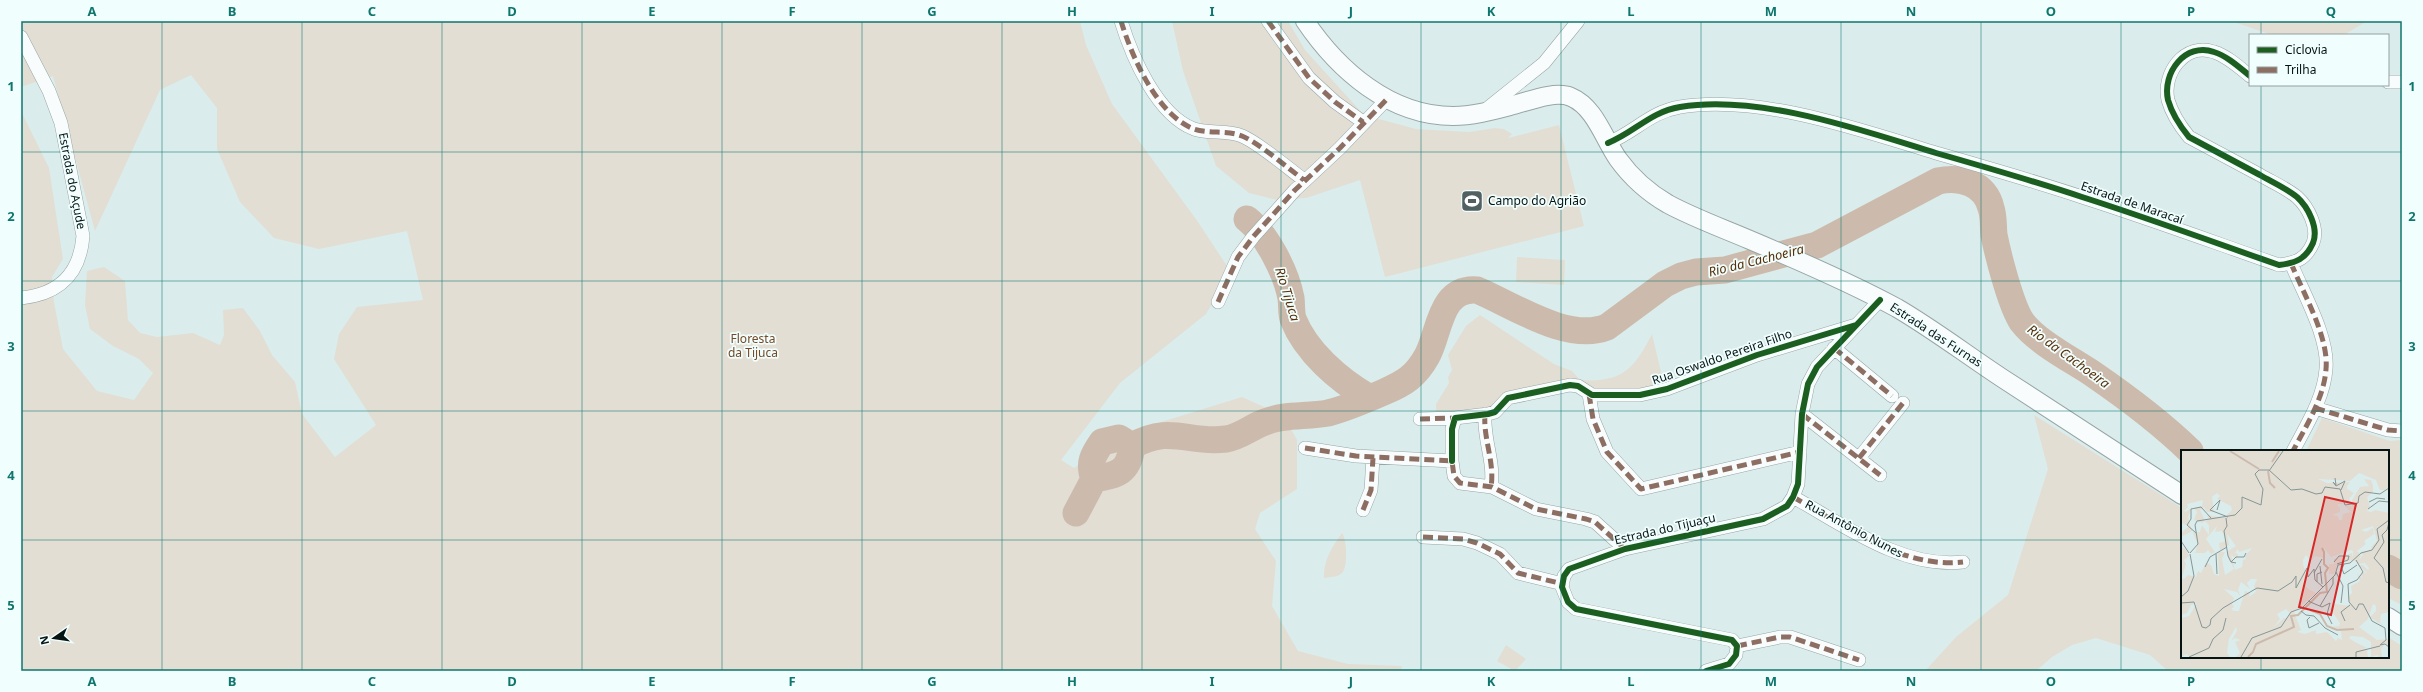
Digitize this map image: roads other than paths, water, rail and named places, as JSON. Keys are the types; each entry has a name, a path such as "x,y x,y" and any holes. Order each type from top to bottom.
{"main road":[{"name":"Estrada das Furnas","path":"1305,21 1333,57 1361,82 1387,99 1404,107 1443,116 1481,113 1554,96 1566,96 1587,107 1608,143 1628,172 1643,187 1667,203 1695,217 1815,267 1899,310 2181,494"},
{"path":"2389,618 2402,626"}],"street":[{"path":"1121,21 1128,42 1146,79 1167,110 1180,122 1196,129 1242,136 1304,180"},
{"path":"1268,21 1309,78 1335,102 1363,122"},
{"path":"1481,113 1544,63 1578,21"},
{"name":"Estrada do Açude","path":"21,38 49,92 61,123 83,236 82,252 66,279 57,288 44,294 21,298"},
{"path":"2249,75 2232,62 2213,52 2193,50 2181,58 2172,69 2168,83 2168,99 2180,126 2189,137 2296,196 2307,209 2312,219 2314,241 2306,256 2291,263 2324,344 2326,369 2315,408 2294,450"},
{"path":"2389,82 2402,82"},
{"path":"1218,302 1238,257 1253,237 1304,180 1340,148 1363,122 1387,99"},
{"name":"Estrada de Maracaí","path":"1608,143 1623,137 1638,124 1660,111 1681,107 1725,106 1780,112 1876,135 2081,196 2279,265 2291,263"},
{"path":"1793,497 1798,484 1802,414 1808,384 1817,367 1880,300"},
{"name":"Rua Oswaldo Pereira Filho","path":"1420,419 1455,418 1495,412 1508,398 1570,385 1578,386 1589,394 1640,395 1667,389 1757,355 1858,324"},
{"path":"1834,348 1892,396"},
{"path":"1589,394 1593,419 1607,452 1641,489 1800,452"},
{"path":"1858,458 1903,403"},
{"path":"2315,408 2388,430 2402,431"},
{"path":"1485,414 1484,426 1493,476 1491,487"},
{"path":"1802,414 1880,475"},
{"path":"1455,418 1452,429 1452,461 1456,481 1465,485 1491,487 1536,509 1569,515 1594,522 1626,549"},
{"path":"1306,448 1373,458 1452,461"},
{"path":"1363,510 1370,490 1373,458"},
{"name":"Estrada do Tijuaçu","path":"1563,584 1564,576 1569,569 1626,549 1763,519 1787,506 1793,497"},
{"name":"Rua Antônio Nunes","path":"1793,497 1906,557 1943,563 1963,562"},
{"path":"1423,537 1463,539 1477,543 1500,554 1518,573 1563,584 1568,602 1576,609 1724,637 1732,640 1737,646 1736,656 1729,664 1706,671"},
{"path":"1737,646 1780,637 1790,637 1859,660"}],"waterway":[{"name":"Rio da Cachoeira","path":"1076,513 1094,479 1110,476 1121,471 1128,462 1132,446 1146,440 1158,436 1169,435 1213,440 1231,438 1272,419 1335,411 1364,401 1404,382 1419,369 1427,356 1443,313 1448,304 1455,296 1464,291 1477,290 1524,313 1558,326 1575,330 1592,331 1607,327 1665,284 1681,276 1696,272 1725,270 1817,245 1938,181 1946,180 1970,183 1977,187 1988,199 1993,214 1994,235 2005,280 2018,314 2028,329 2046,344 2093,374 2131,401 2189,450"},
{"name":"Rio Tijuca","path":"1247,219 1262,234 1275,255 1285,277 1291,298 1293,319 1306,343 1324,364 1335,374 1368,397"},
{"name":"Rio da Cachoeira","path":"1094,479 1091,468 1092,459 1102,442 1119,438 1132,446"},
{"name":"Rio da Cachoeira","path":"2389,569 2402,576"}],"place":[{"name":"Campo do Agrião","path":"1472,201"}],"park label":[{"name":"Floresta da Tijuca","path":"753,346"}]}
